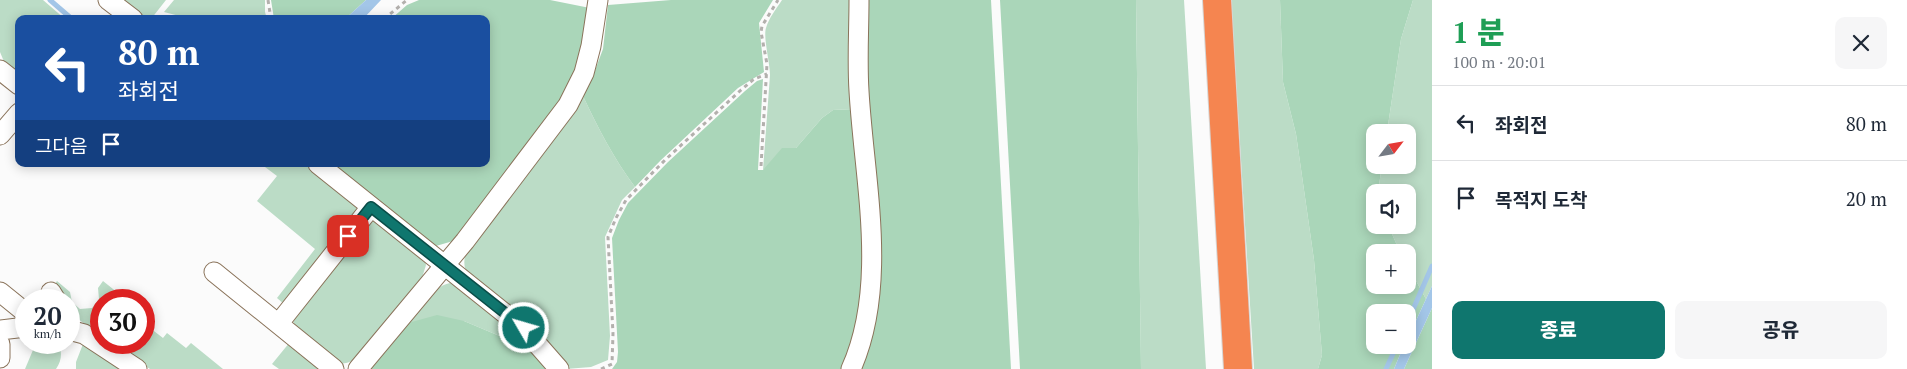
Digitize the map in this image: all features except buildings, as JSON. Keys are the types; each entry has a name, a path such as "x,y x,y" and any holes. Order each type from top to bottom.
{"highway":[{"path":"1199,0 1219,369"},
{"path":"1217,0 1238,369"}],"street":[{"path":"108,0 128,15"},
{"path":"358,369 444,266 568,105 584,73 592,46 598,0"},
{"path":"851,369 865,323 870,289 871,223 859,91 858,0"},
{"path":"0,70 15,82"},
{"path":"0,135 15,118"},
{"path":"322,167 524,328 559,369"},
{"path":"279,323 371,207"},
{"path":"214,272 334,369"},
{"path":"0,292 15,304"},
{"path":"0,330 15,328"},
{"path":"80,333 137,369"},
{"path":"0,344 0,358"}],"path":[{"path":"268,0 270,15"},
{"path":"389,15 407,0"},
{"path":"761,166 767,64 761,32 762,26 778,0"},
{"path":"601,369 612,364 613,334 608,238 626,200 665,160 741,90 754,79 767,74"}],"green space":[{"path":"0,0 43,0 60,15 15,15 15,72 5,64 0,52"},
{"path":"122,0 166,0 154,15 141,15"},
{"path":"174,0 265,0 266,15 176,15 164,12"},
{"path":"271,0 366,0 349,15 273,15"},
{"path":"419,0 550,0 590,8 580,56 569,89 453,241 436,246 426,243 330,167 490,167 490,15 396,15 407,5"},
{"path":"671,0 773,0 759,23 764,72 738,88 635,187 607,143 583,96 603,49 608,5"},
{"path":"782,0 851,0 855,109 833,110 822,118 796,148 763,170 770,75 765,32 769,21"},
{"path":"866,0 991,0 1011,369 857,369 871,322"},
{"path":"1000,0 1136,0 1141,369 1020,369"},
{"path":"1136,0 1184,0 1206,369 1141,369"},
{"path":"1231,0 1280,0 1283,82 1296,134 1314,260 1322,355 1318,369 1254,369"},
{"path":"1280,0 1413,0 1401,39 1388,124 1366,124 1366,174 1381,174 1379,184 1366,184 1366,234 1392,234 1396,244 1366,244 1366,294 1416,294 1416,281 1426,299 1416,321 1416,304 1366,304 1366,354 1400,354 1394,369 1318,369 1322,355 1314,260 1296,134 1283,82"},
{"path":"1413,0 1432,0 1432,286 1426,299 1416,281 1416,244 1396,244 1392,234 1416,234 1416,184 1379,184 1381,174 1416,174 1416,124 1388,124 1401,39"},
{"path":"763,79 758,170 763,170 782,148 796,148 822,118 833,110 855,109 866,225 861,308 842,369 612,369 617,362 618,352 612,238 619,220 628,203 668,162 745,91 757,81"},
{"path":"583,96 607,143 635,187 622,200 605,237 610,336 608,360 591,367 566,369 469,278 464,259 466,252 575,112"},
{"path":"265,167 313,167 358,207 354,217 285,305 277,298 315,249 257,201 277,176"},
{"path":"374,221 383,222 424,255 426,265 421,281 362,354 348,363 337,363 297,330 293,321 295,311 366,223"},
{"path":"57,281 66,289 55,289 53,287"},
{"path":"103,281 113,289 98,289"},
{"path":"450,283 459,284 518,330 510,336 502,337 464,321 408,323 432,293 443,285"},
{"path":"90,308 90,328 80,320 80,309"},
{"path":"1432,308 1432,369 1404,369 1411,354 1416,354 1416,343"},
{"path":"437,315 464,321 502,337 510,336 518,330 553,369 368,369 408,323"},
{"path":"155,332 163,338 167,333 186,348 191,343 223,369 150,369 128,354 155,354"},
{"path":"290,342 324,369 279,369 272,364"},
{"path":"83,344 90,348 90,354 99,354 124,369 76,369 76,362"},
{"path":"31,354 61,354 56,369 25,369"}],"water":[{"path":"366,0 381,0 367,15 349,15"},
{"path":"1432,286 1432,308 1416,343 1416,321"},
{"path":"1400,354 1411,354 1404,369 1394,369"}],"waterway":[{"path":"50,0 67,15"},
{"path":"1415,304 1432,266"},
{"path":"1386,369 1393,354"}],"route":[{"path":"348,236 371,207 524,328"}]}
